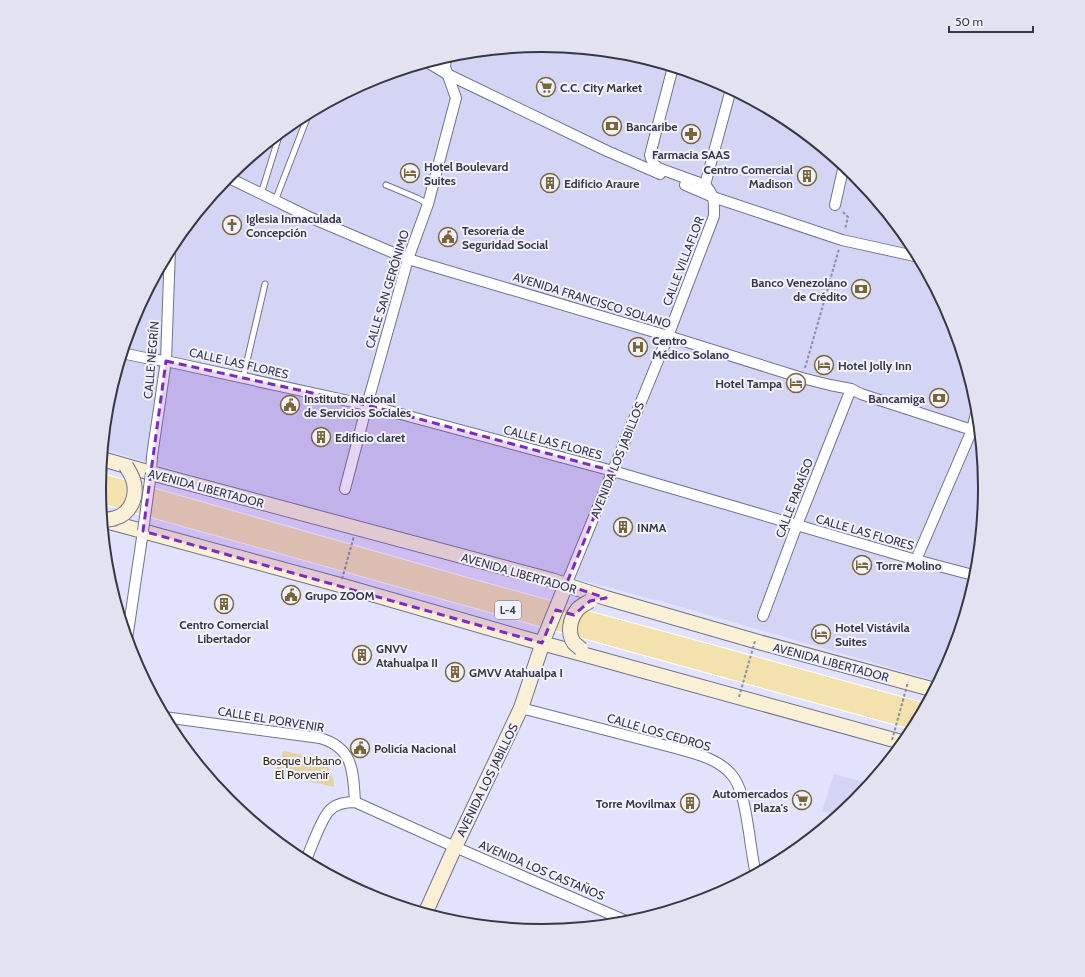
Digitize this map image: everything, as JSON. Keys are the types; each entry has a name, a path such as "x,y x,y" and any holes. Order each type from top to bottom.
{"main road":[{"name":"AVENIDA LIBERTADOR","path":"107,460 931,689"},
{"name":"L-4","path":"107,520 118,517 129,510 133,503 135,488 134,482 126,466"},
{"name":"AVENIDA LIBERTADOR","path":"106,483 468,586 919,711"},
{"name":"L-4","path":"106,497 912,721"},
{"name":"L-4","path":"107,521 544,640 739,697 898,741"},
{"name":"AVENIDA LOS JABILLOS","path":"427,909 455,847 522,708 544,640 565,588"},
{"path":"587,653 574,643 571,636 570,630 572,617 582,605 590,601 606,598"}],"street":[{"path":"445,63 447,74"},
{"path":"434,66 447,74 607,151 713,197 842,240 911,255"},
{"path":"672,72 650,155 651,160 658,168 705,185 710,190 713,197"},
{"name":"CALLE SAN GERÓNIMO","path":"345,488 408,259 428,204 456,98 447,74"},
{"path":"705,185 730,94"},
{"path":"834,205 842,172"},
{"name":"AVENIDA FRANCISCO SOLANO","path":"234,180 309,217 408,259 668,336 802,378 851,389 861,394 975,430"},
{"name":"CALLE VILLAFLOR","path":"668,336 714,216 713,197"},
{"name":"CALLE NEGRÍN","path":"144,531 152,456 166,360 164,270"},
{"name":"AVENIDA LOS JABILLOS","path":"565,588 668,336"},
{"name":"CALLE LAS FLORES","path":"127,354 150,359 166,360 367,405 613,471 916,560 971,574"},
{"name":"CALLE PARAÍSO","path":"763,616 851,389"},
{"path":"916,560 975,432"},
{"path":"129,628 144,531"},
{"name":"CALLE LOS CEDROS","path":"522,708 695,753 716,762 725,768 732,774 741,792 755,870"},
{"name":"CALLE EL PORVENIR","path":"171,717 320,738 329,741 336,745 345,754 350,764 355,802"},
{"path":"308,856 324,818 330,810 341,804 355,802"},
{"name":"AVENIDA LOS CASTAÑOS","path":"355,802 620,918"}],"lane":[{"path":"275,201 305,122"},
{"path":"262,194 277,142"},
{"path":"386,185 428,204"},
{"path":"243,378 265,284"}],"path":[{"path":"802,378 848,217 834,205"},
{"path":"342,579 354,536"},
{"path":"739,697 755,641"},
{"path":"898,741 908,682"}],"highlighted area":[{"path":"166,361 367,405 613,471 566,585 606,598 590,601 574,615 556,610 542,643 143,531"}],"shaded area":[{"path":"514,53 571,53 599,56 628,60 683,75 710,85 761,110 808,142 830,160 871,201 889,223 921,270 934,295 956,348 964,376 971,403 978,460 978,517 971,574 956,629 935,680 671,604 310,509 108,450 114,403 129,348 139,321 164,270 196,223 234,180 277,142 324,110 375,85 402,75 457,60"},
{"path":"834,774 865,782 833,814 822,811"}],"green space":[{"name":"Bosque Urbano El Porvenir","path":"284,751 312,757 327,763 334,781 334,787 274,773"}],"place":[{"name":"C.C. City Market","path":"546,87"},
{"name":"Bancaribe","path":"612,126"},
{"name":"Farmacia SAAS","path":"691,134"},
{"name":"Hotel Boulevard Suites","path":"410,173"},
{"name":"Centro Comercial Madison","path":"807,176"},
{"name":"Edificio Araure","path":"550,183"},
{"name":"Iglesia Inmaculada Concepción","path":"232,225"},
{"name":"Tesorería de Seguridad Social","path":"448,237"},
{"name":"Banco Venezolano de Crédito","path":"861,289"},
{"name":"Centro Médico Solano","path":"638,347"},
{"name":"Hotel Jolly Inn","path":"824,365"},
{"name":"Hotel Tampa","path":"796,383"},
{"name":"Bancamiga","path":"939,398"},
{"name":"Instituto Nacional de Servicios Sociales","path":"290,405"},
{"name":"Edificio claret","path":"321,437"},
{"name":"INMA","path":"623,527"},
{"name":"Torre Molino","path":"862,565"},
{"name":"Grupo ZOOM","path":"291,595"},
{"name":"Centro Comercial Libertador","path":"224,604"},
{"name":"Hotel Vistávila Suites","path":"821,634"},
{"name":"GNVV Atahualpa II","path":"362,655"},
{"name":"GMVV Atahualpa I","path":"455,672"},
{"name":"Policía Nacional","path":"360,748"},
{"name":"Automercados Plaza's","path":"802,800"},
{"name":"Torre Movilmax","path":"690,803"}]}
